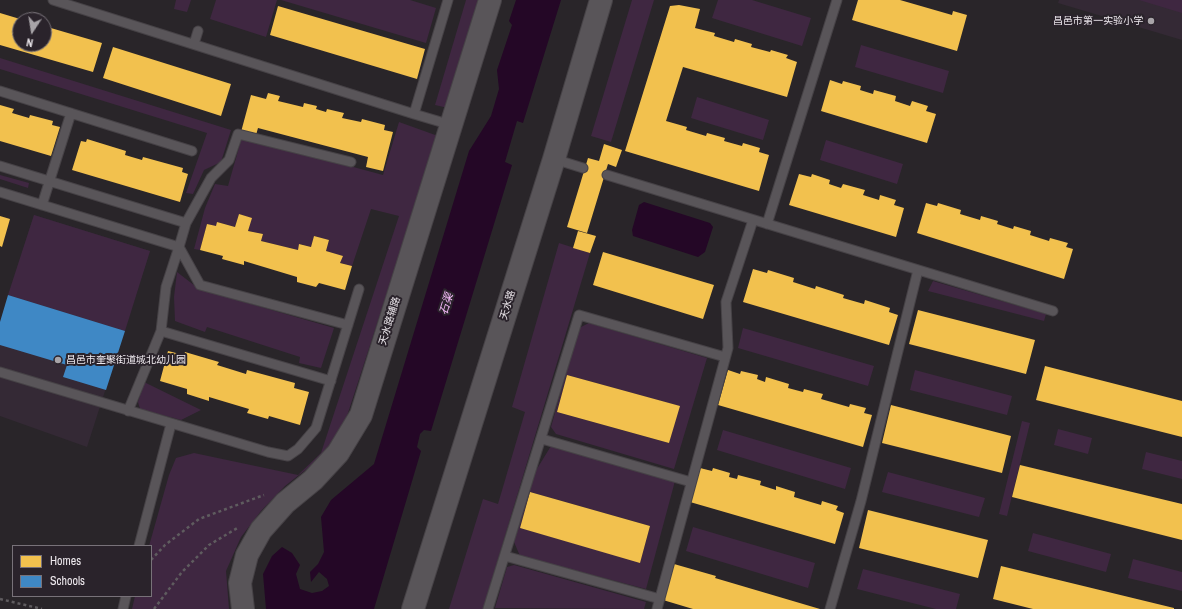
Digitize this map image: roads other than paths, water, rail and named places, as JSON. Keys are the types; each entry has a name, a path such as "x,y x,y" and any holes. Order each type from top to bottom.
{"street":[{"name":"天水路辅路","path":"243,609 240,583 247,555 261,530 285,503 313,480 338,453 361,415 490,0"},
{"name":"天水路","path":"413,609 554,159 601,0"}],"lane":[{"path":"53,0 451,125"},
{"path":"414,114 448,0"},
{"path":"767,224 837,0"},
{"path":"194,44 198,31"},
{"path":"0,91 192,151"},
{"path":"42,205 71,113"},
{"path":"128,411 161,331 166,287 186,223 211,178 229,160 238,134 351,162"},
{"path":"554,159 583,168"},
{"path":"0,166 186,223"},
{"path":"607,175 1053,311"},
{"path":"0,192 179,247 200,285 348,325"},
{"path":"657,609 728,348 726,302 753,220"},
{"path":"830,609 861,501 918,270"},
{"path":"0,372 171,424 268,452 288,456 298,449 316,428 358,289"},
{"path":"488,609 542,439 579,315 725,357"},
{"path":"161,331 331,381"},
{"path":"139,545 171,424"},
{"path":"542,439 692,482"},
{"path":"505,556 660,599"},
{"path":"123,609 126,597"}],"water":[{"name":"石渠","path":"516,0 561,0 523,123 517,121 505,162 512,165 431,431 424,430 420,434 417,447 421,451 374,609 266,609 263,574 272,556 282,547 292,553 300,565 296,574 300,589 312,593 322,591 329,586 327,579 319,572 311,582 310,572 318,564 324,552 321,517 331,500 374,464 469,151 491,116 499,89 497,70 512,25 509,21"},
{"path":"644,202 710,223 713,227 705,252 698,257 633,236 632,230 639,205"}],"place":[{"name":"昌邑市第一实验小学","path":"1151,21"},
{"name":"昌邑市奎聚街道城北幼儿园","path":"58,360"}]}
